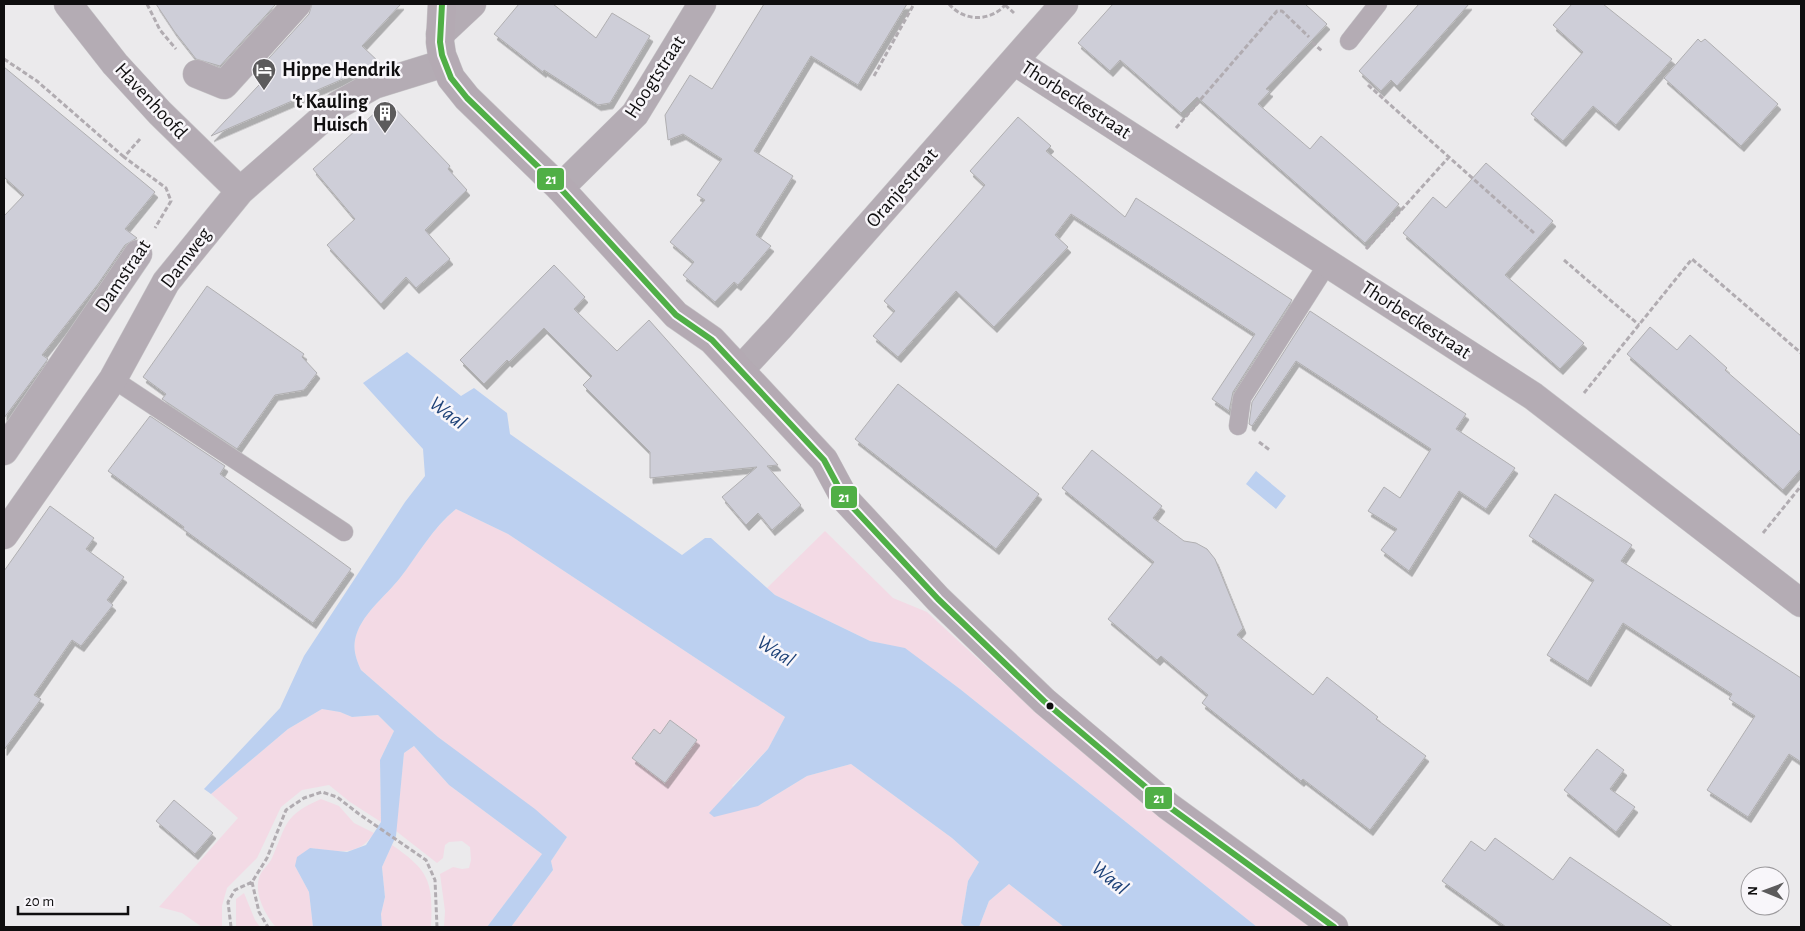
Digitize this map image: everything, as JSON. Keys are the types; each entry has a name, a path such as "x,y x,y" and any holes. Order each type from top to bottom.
{"main road":[{"path":"442,4 440,34 445,63 451,78 467,98 560,188 676,314 712,340 824,460 846,499 938,599 1044,701 1168,806 1334,927"}],"street":[{"name":"Havenhoofd","path":"68,4 115,64 160,113 240,191"},
{"path":"197,74 224,85 297,4"},
{"path":"440,34 472,4"},
{"name":"Hoogtstraat","path":"560,188 634,114 702,4"},
{"name":"Oranjestraat","path":"740,370 1064,4"},
{"name":"Thorbeckestraat","path":"1014,61 1533,396 1745,557 1801,603"},
{"name":"Damweg","path":"4,535 113,379 166,282 240,191 338,106 374,85 445,63"},
{"name":"Damstraat","path":"4,451 138,254"}],"lane":[{"path":"1349,42 1378,4"},
{"path":"1238,426 1242,398 1338,270"},
{"path":"113,379 344,532"}],"path":[{"path":"147,4 160,30 197,74"},
{"path":"874,76 914,4"},
{"path":"949,4 966,16 978,18 991,16 1006,4"},
{"path":"1159,154 1176,127 1277,11 1282,12 1309,37"},
{"path":"4,59 37,81 124,157 160,113"},
{"path":"1368,86 1534,233"},
{"name":"Damstraat","path":"124,157 166,188 171,201 138,254"},
{"path":"1338,270 1361,254 1449,157"},
{"path":"1564,419 1692,259 1801,353"},
{"path":"1564,260 1640,325"},
{"path":"1745,557 1801,486"},
{"path":"231,927 228,902 235,890 252,882 266,858 286,810 304,798 322,792 338,797 359,814 426,860 435,880 437,927"},
{"path":"252,882 259,912 268,927"}],"shaded area":[{"path":"456,509 508,534 785,717 768,749 732,786 758,806 807,776 851,764 952,838 979,862 968,881 961,923 965,927 511,927 553,870 551,861 567,837 438,737 361,670 355,652 355,640 367,614 400,578 433,533"},
{"path":"825,531 893,598 927,612 1004,683 1173,819 1321,927 1257,927 960,689 905,649 870,641 775,595 767,588"},
{"path":"322,709 340,712 352,717 378,715 394,731 380,760 381,822 350,802 329,785 302,790 281,807 257,858 227,888 222,906 222,927 202,927 182,913 159,907 238,818 211,794 288,729"},
{"path":"414,746 449,785 542,854 487,927 444,927 445,911 440,874 453,867 469,868 471,860 470,847 462,841 449,842 445,845 443,858 437,863 396,831 404,753"},
{"path":"321,799 339,806 354,823 374,833 368,841 354,850 337,851 310,848 295,866 309,892 313,927 276,927 268,917 258,891 261,872 272,858 288,822 300,810"},
{"path":"392,845 414,862 426,879 430,888 431,927 382,927 381,914 385,897 382,867"},
{"path":"1009,884 1064,927 979,927 989,901"},
{"path":"244,893 255,920 260,927 236,927 236,899"}],"water":[{"name":"Waal","path":"407,352 461,396 474,388 507,413 510,434 682,555 705,538 711,538 775,595 870,641 905,648 960,689 1257,927 1064,927 1009,884 989,901 979,927 965,927 961,923 968,881 979,862 952,838 851,764 807,776 758,806 714,817 709,813 768,749 785,717 508,534 456,509 440,524 400,578 367,614 355,640 357,659 361,670 438,737 535,809 567,837 551,861 553,870 511,927 487,927 542,854 449,785 414,746 404,753 396,836 382,867 385,897 381,914 382,927 313,927 309,892 295,866 297,857 310,848 347,852 366,845 381,822 380,760 394,731 378,715 352,717 340,712 322,709 288,729 211,794 204,789 280,708 304,656 405,502 425,476 423,449 363,383"},
{"path":"1256,471 1286,496 1276,509 1246,484"}],"building":[{"path":"156,4 276,4 220,66 196,59"},
{"path":"312,4 401,4 362,46 380,63 211,136 274,69 260,68 309,14"},
{"path":"519,4 553,4 596,38 612,13 650,36 610,103 598,105 544,70 543,72 494,34"},
{"path":"764,4 907,4 858,85 811,56 754,151 793,176 756,235 771,246 738,285 734,282 715,302 683,275 694,262 670,242 705,200 697,195 722,159 683,134 668,140 665,115 690,75 712,89"},
{"path":"1113,4 1305,4 1327,24 1266,89 1270,91 1258,104 1310,149 1321,136 1399,204 1365,243 1197,97 1181,113 1120,60 1110,71 1078,43"},
{"path":"1419,4 1469,4 1397,86 1391,80 1381,91 1359,71"},
{"path":"1572,4 1603,4 1672,59 1616,125 1593,106 1563,141 1531,114 1583,52 1553,25"},
{"path":"1698,39 1701,42 1705,39 1778,104 1741,146 1664,78"},
{"path":"4,67 155,192 125,229 137,238 125,245 98,284 42,355 48,359 4,418 4,216 24,195 4,177"},
{"path":"388,101 450,166 448,169 467,190 425,230 450,259 416,288 406,277 381,304 327,245 355,219 313,169"},
{"path":"1018,117 1051,146 1046,151 1125,217 1136,198 1292,300 1233,392 1229,411 1212,399 1255,334 1071,214 1055,235 1068,247 994,327 956,291 898,357 873,336 895,311 884,301 985,185 970,171"},
{"path":"1486,163 1553,221 1505,275 1584,343 1560,369 1403,233 1433,197 1446,208"},
{"path":"554,265 585,297 574,309 617,351 649,320 778,465 767,466 801,505 772,530 758,513 746,525 722,497 757,467 650,478 650,452 583,385 592,376 544,328 509,362 507,360 484,384 460,360"},
{"path":"207,286 304,354 302,357 317,373 304,390 275,395 237,449 162,399 166,394 143,377"},
{"path":"1310,311 1466,414 1456,429 1515,468 1486,509 1459,491 1409,571 1381,550 1397,529 1368,511 1384,487 1400,498 1431,449 1296,361 1252,426 1249,424 1252,402"},
{"path":"1650,327 1677,350 1690,335 1727,368 1725,370 1801,436 1801,469 1783,490 1627,354"},
{"path":"898,384 1039,494 996,549 855,439"},
{"path":"150,416 225,466 220,474 351,569 313,623 183,529 184,527 108,471"},
{"path":"1092,450 1162,506 1153,518 1184,541 1196,543 1207,549 1215,559 1243,628 1237,635 1313,695 1327,677 1378,717 1376,719 1426,756 1370,830 1303,779 1301,781 1202,703 1208,695 1161,656 1157,660 1108,619 1154,562 1062,488"},
{"path":"1555,494 1632,545 1621,561 1801,678 1801,762 1789,754 1748,817 1707,790 1755,716 1729,699 1732,694 1623,623 1588,681 1547,655 1594,580 1529,536"},
{"path":"50,506 94,538 86,549 124,577 107,600 113,605 81,646 72,640 34,695 41,699 4,750 4,571"},
{"path":"670,720 697,740 665,783 632,758 654,729 660,734"},
{"path":"1597,749 1624,770 1610,789 1635,807 1616,832 1564,790"},
{"path":"174,800 213,833 195,854 156,821"},
{"path":"1495,838 1553,880 1570,857 1673,927 1506,927 1442,881 1471,841 1485,851"}],"transit line":[{"name":"21","path":"442,4 440,42 442,55 451,78 467,98 560,188 676,315 712,340 824,460 845,499 938,599 1044,701 1168,806 1334,927"}],"place":[{"name":"Hippe Hendrik","path":"264,91"},
{"name":"'t Kauling Huisch","path":"385,134"}]}
